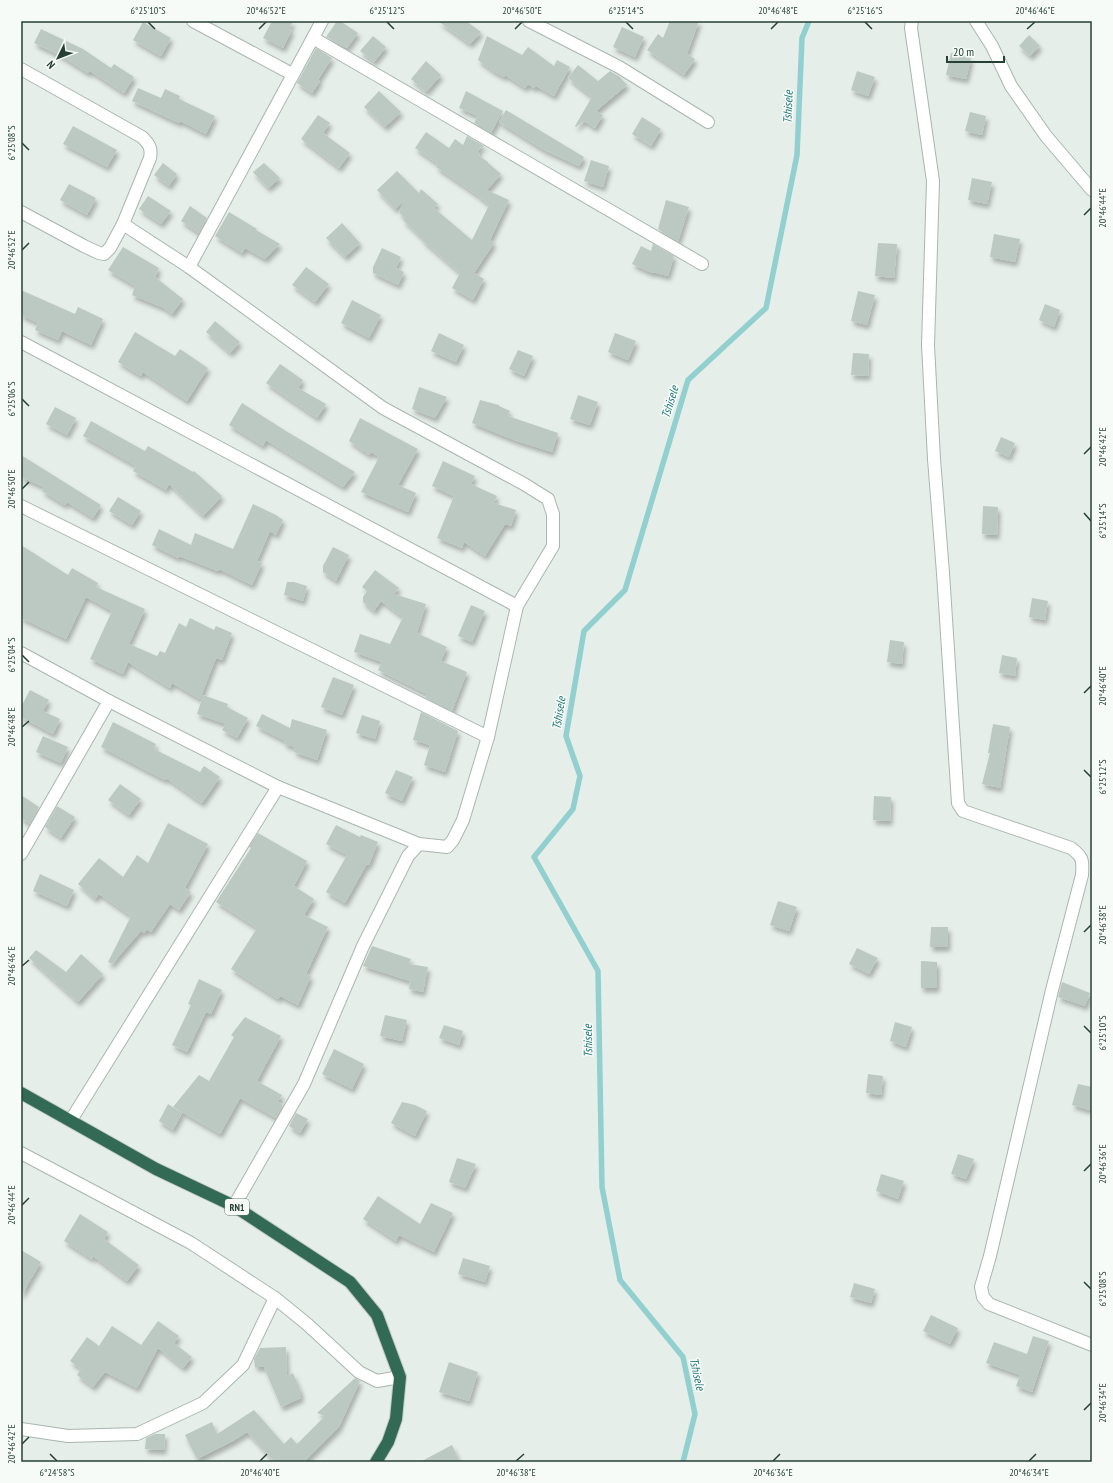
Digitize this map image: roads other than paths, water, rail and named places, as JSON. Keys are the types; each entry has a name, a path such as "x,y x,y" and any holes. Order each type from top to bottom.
{"highway":[{"name":"RN1","path":"21,1093 156,1169 234,1206 350,1282 378,1314 400,1377 396,1419 388,1442 376,1462"}],"street":[{"path":"193,21 292,74"},
{"path":"189,267 322,21"},
{"path":"529,21 619,68 708,122"},
{"path":"912,21 911,28 933,181 928,345 934,459 958,803 963,811 968,813 1071,848 1080,854 1083,864 1082,875 1052,990 990,1256 981,1287 983,1298 989,1304 1092,1345"},
{"path":"976,21 992,46 1012,86 1046,136 1092,190"},
{"path":"312,38 702,264"},
{"path":"21,68 142,137 150,145 150,158 123,224 110,248 104,254 84,246 21,212"},
{"path":"21,653 109,701 278,787 419,844 447,847 453,840 463,820 488,737 517,606 553,546 553,514 548,499 524,484 383,408 189,267 123,224"},
{"path":"21,342 517,606"},
{"path":"21,506 488,737"},
{"path":"21,854 109,701"},
{"path":"71,1120 278,787"},
{"path":"234,1206 304,1084 363,946 408,856 419,844"},
{"path":"21,1152 191,1243 275,1298 308,1324 359,1372 377,1382 400,1377"},
{"path":"21,1429 68,1436 137,1434 203,1403 243,1365 275,1298"}],"waterway":[{"name":"Tshisele","path":"683,1462 695,1414 683,1357 620,1280 602,1187 598,971 534,857 573,809 580,776 566,736 584,631 625,590 688,380 766,308 797,155 802,38 809,21"}]}
